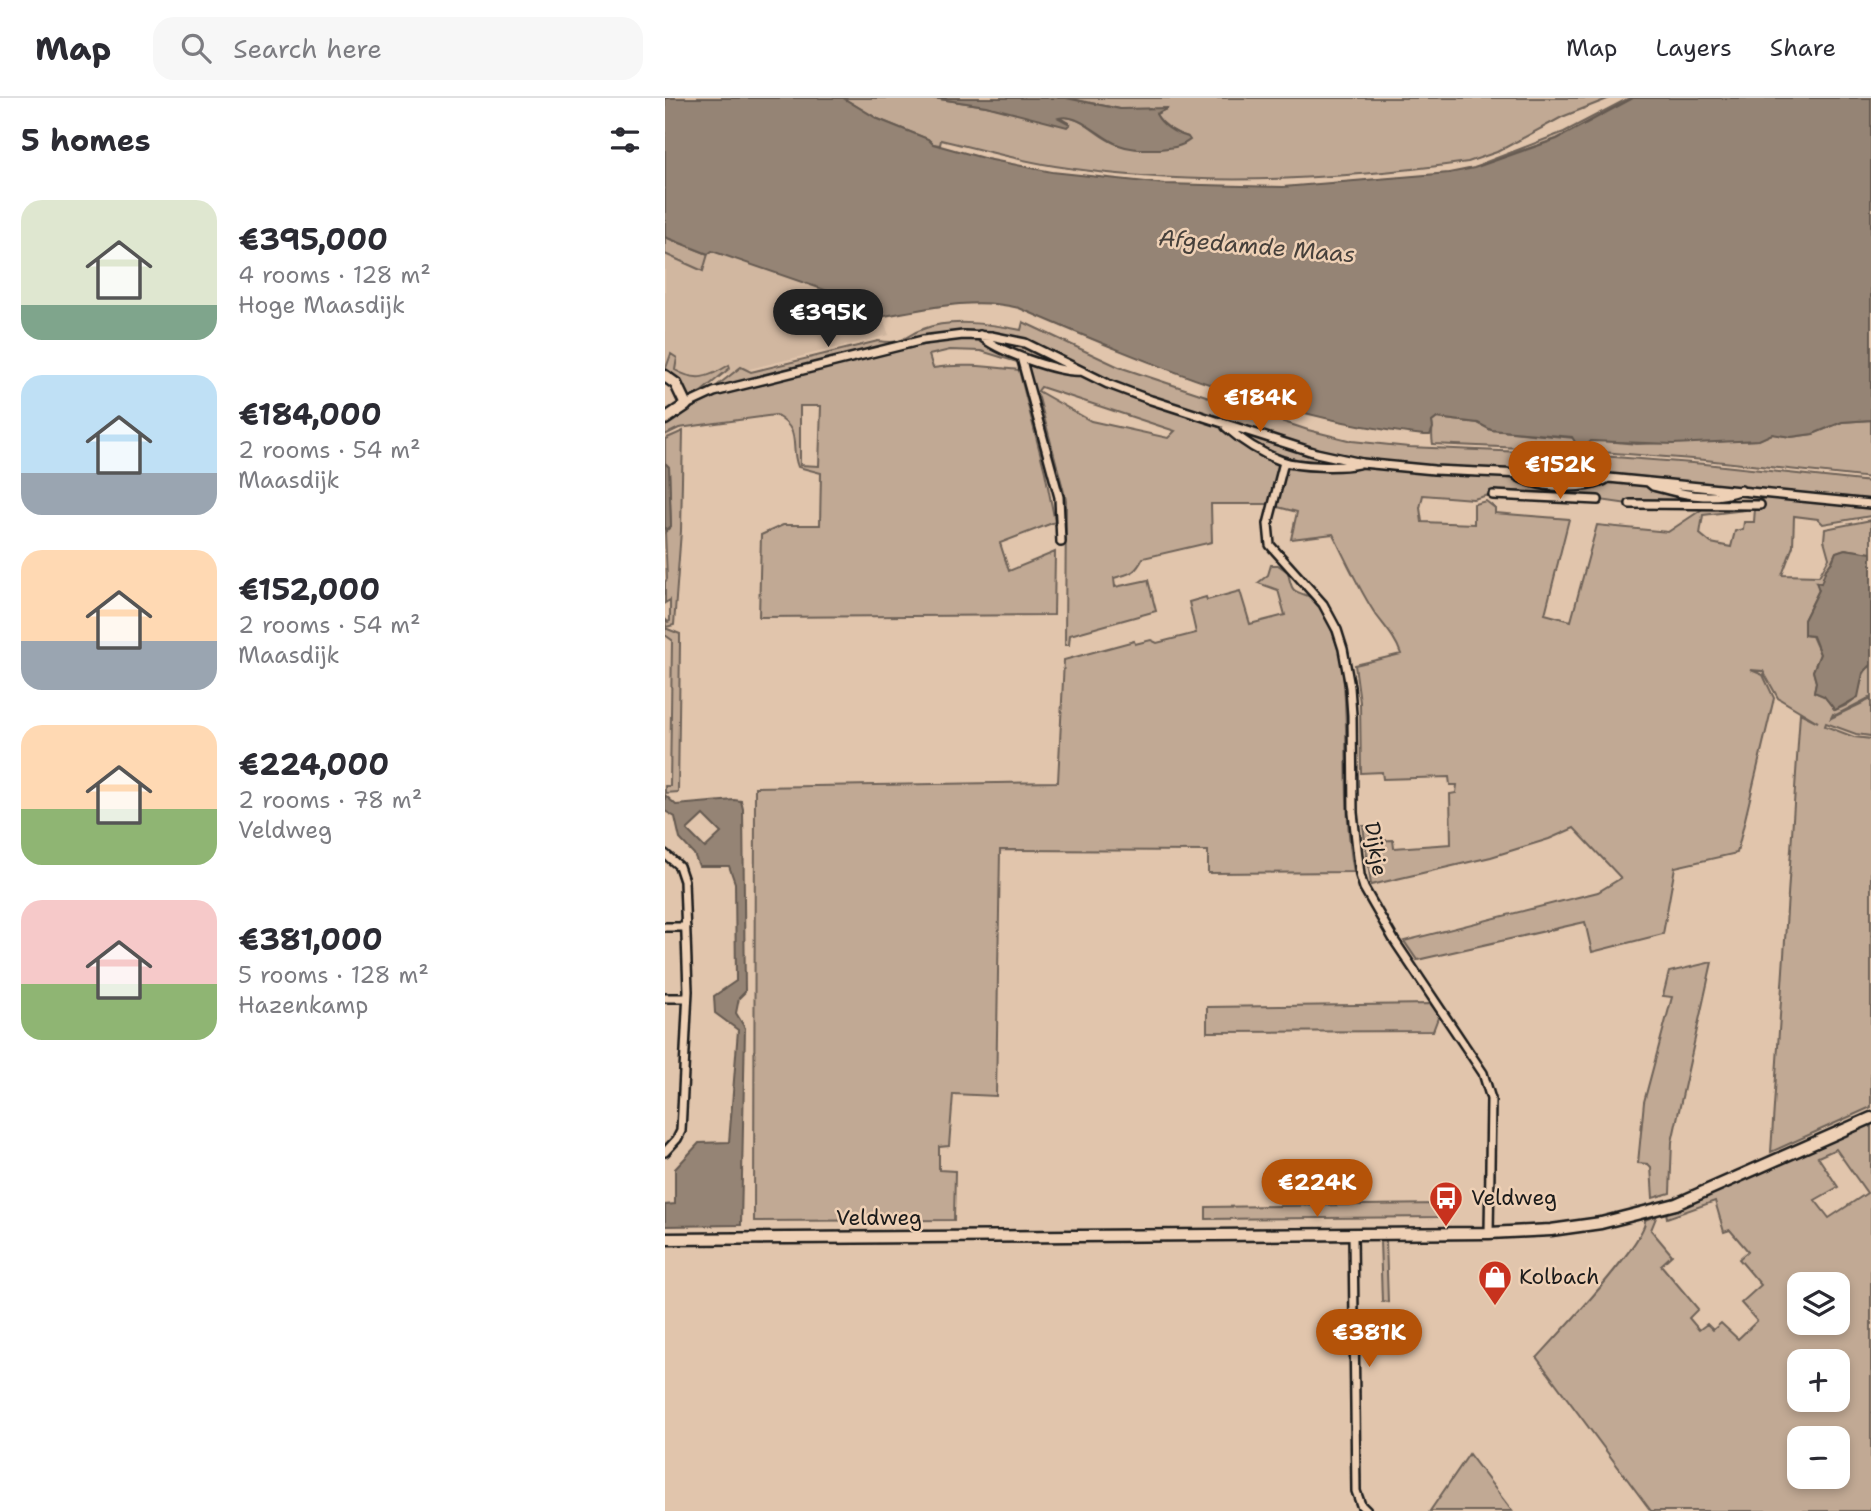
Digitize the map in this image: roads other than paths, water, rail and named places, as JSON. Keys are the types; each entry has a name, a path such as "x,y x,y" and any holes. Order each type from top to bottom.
{"street":[{"path":"980,335 986,341 1021,357 1071,372 1082,371"},
{"path":"665,419 686,405 714,392 898,346 949,336 980,335 1025,343 1119,388 1223,424 1316,453 1362,463 1434,470 1648,481 1871,504"},
{"path":"1021,357 1059,497 1061,542"},
{"path":"665,376 676,384 686,405"},
{"path":"1223,424 1246,442 1284,462 1349,466 1362,463"},
{"name":"Dijkje","path":"1284,462 1268,524 1270,545 1323,604 1337,630 1343,649 1351,701 1353,813 1364,888 1394,940 1476,1062 1488,1085 1491,1099 1489,1233"},
{"path":"1513,472 1520,479 1558,487 1601,484 1609,478"},
{"path":"1648,481 1653,486 1696,501 1742,490"},
{"path":"1558,487 1558,498"},
{"path":"1493,495 1598,500"},
{"path":"1630,504 1696,501 1760,505"},
{"path":"665,854 675,861 682,872 687,998 681,1130 665,1152"},
{"path":"665,927 686,927"},
{"path":"665,998 687,998"},
{"name":"Veldweg","path":"665,1239 1489,1233 1551,1230 1601,1223 1676,1204 1871,1118"},
{"path":"1353,1234 1356,1491 1361,1505 1367,1511"}],"water":[{"name":"Afgedamde Maas","path":"665,98 843,98 878,119 928,139 933,144 987,159 1052,172 1165,184 1283,187 1449,173 1474,168 1557,139 1633,98 1871,98 1871,420 1842,422 1813,434 1791,437 1772,434 1759,440 1673,444 1591,441 1586,446 1578,447 1572,437 1491,430 1478,423 1437,418 1432,422 1430,435 1424,435 1370,427 1267,403 1167,369 1019,308 967,303 880,317 880,309 712,251 708,254 665,237"},
{"path":"933,98 1066,98 1120,109 1168,108 1156,114 1159,119 1169,129 1190,140 1170,148 1128,148 1112,142 1075,119 1059,118 1070,124 1067,127 986,106"},
{"path":"665,463 669,467 671,526 665,532"},
{"path":"1845,549 1871,553 1871,665 1863,673 1858,697 1835,710 1824,696 1814,692 1816,682 1813,671 1820,654 1813,636 1804,635 1804,620 1819,590 1816,582 1821,583 1836,552"},
{"path":"665,795 676,805 734,800 741,801 743,809 745,992 739,998 736,1013 745,1028 741,1225 665,1226 665,1205 675,1204 675,1169 699,1143 729,1142 738,1030 715,1013 714,996 736,981 735,883 729,866 699,866 694,854 680,839 675,817 665,811","holes":["703,815 721,833 705,848 687,830"]}],"place":[{"name":"Veldweg","path":"1446,1228"},
{"name":"Kolbach","path":"1495,1307"}]}
